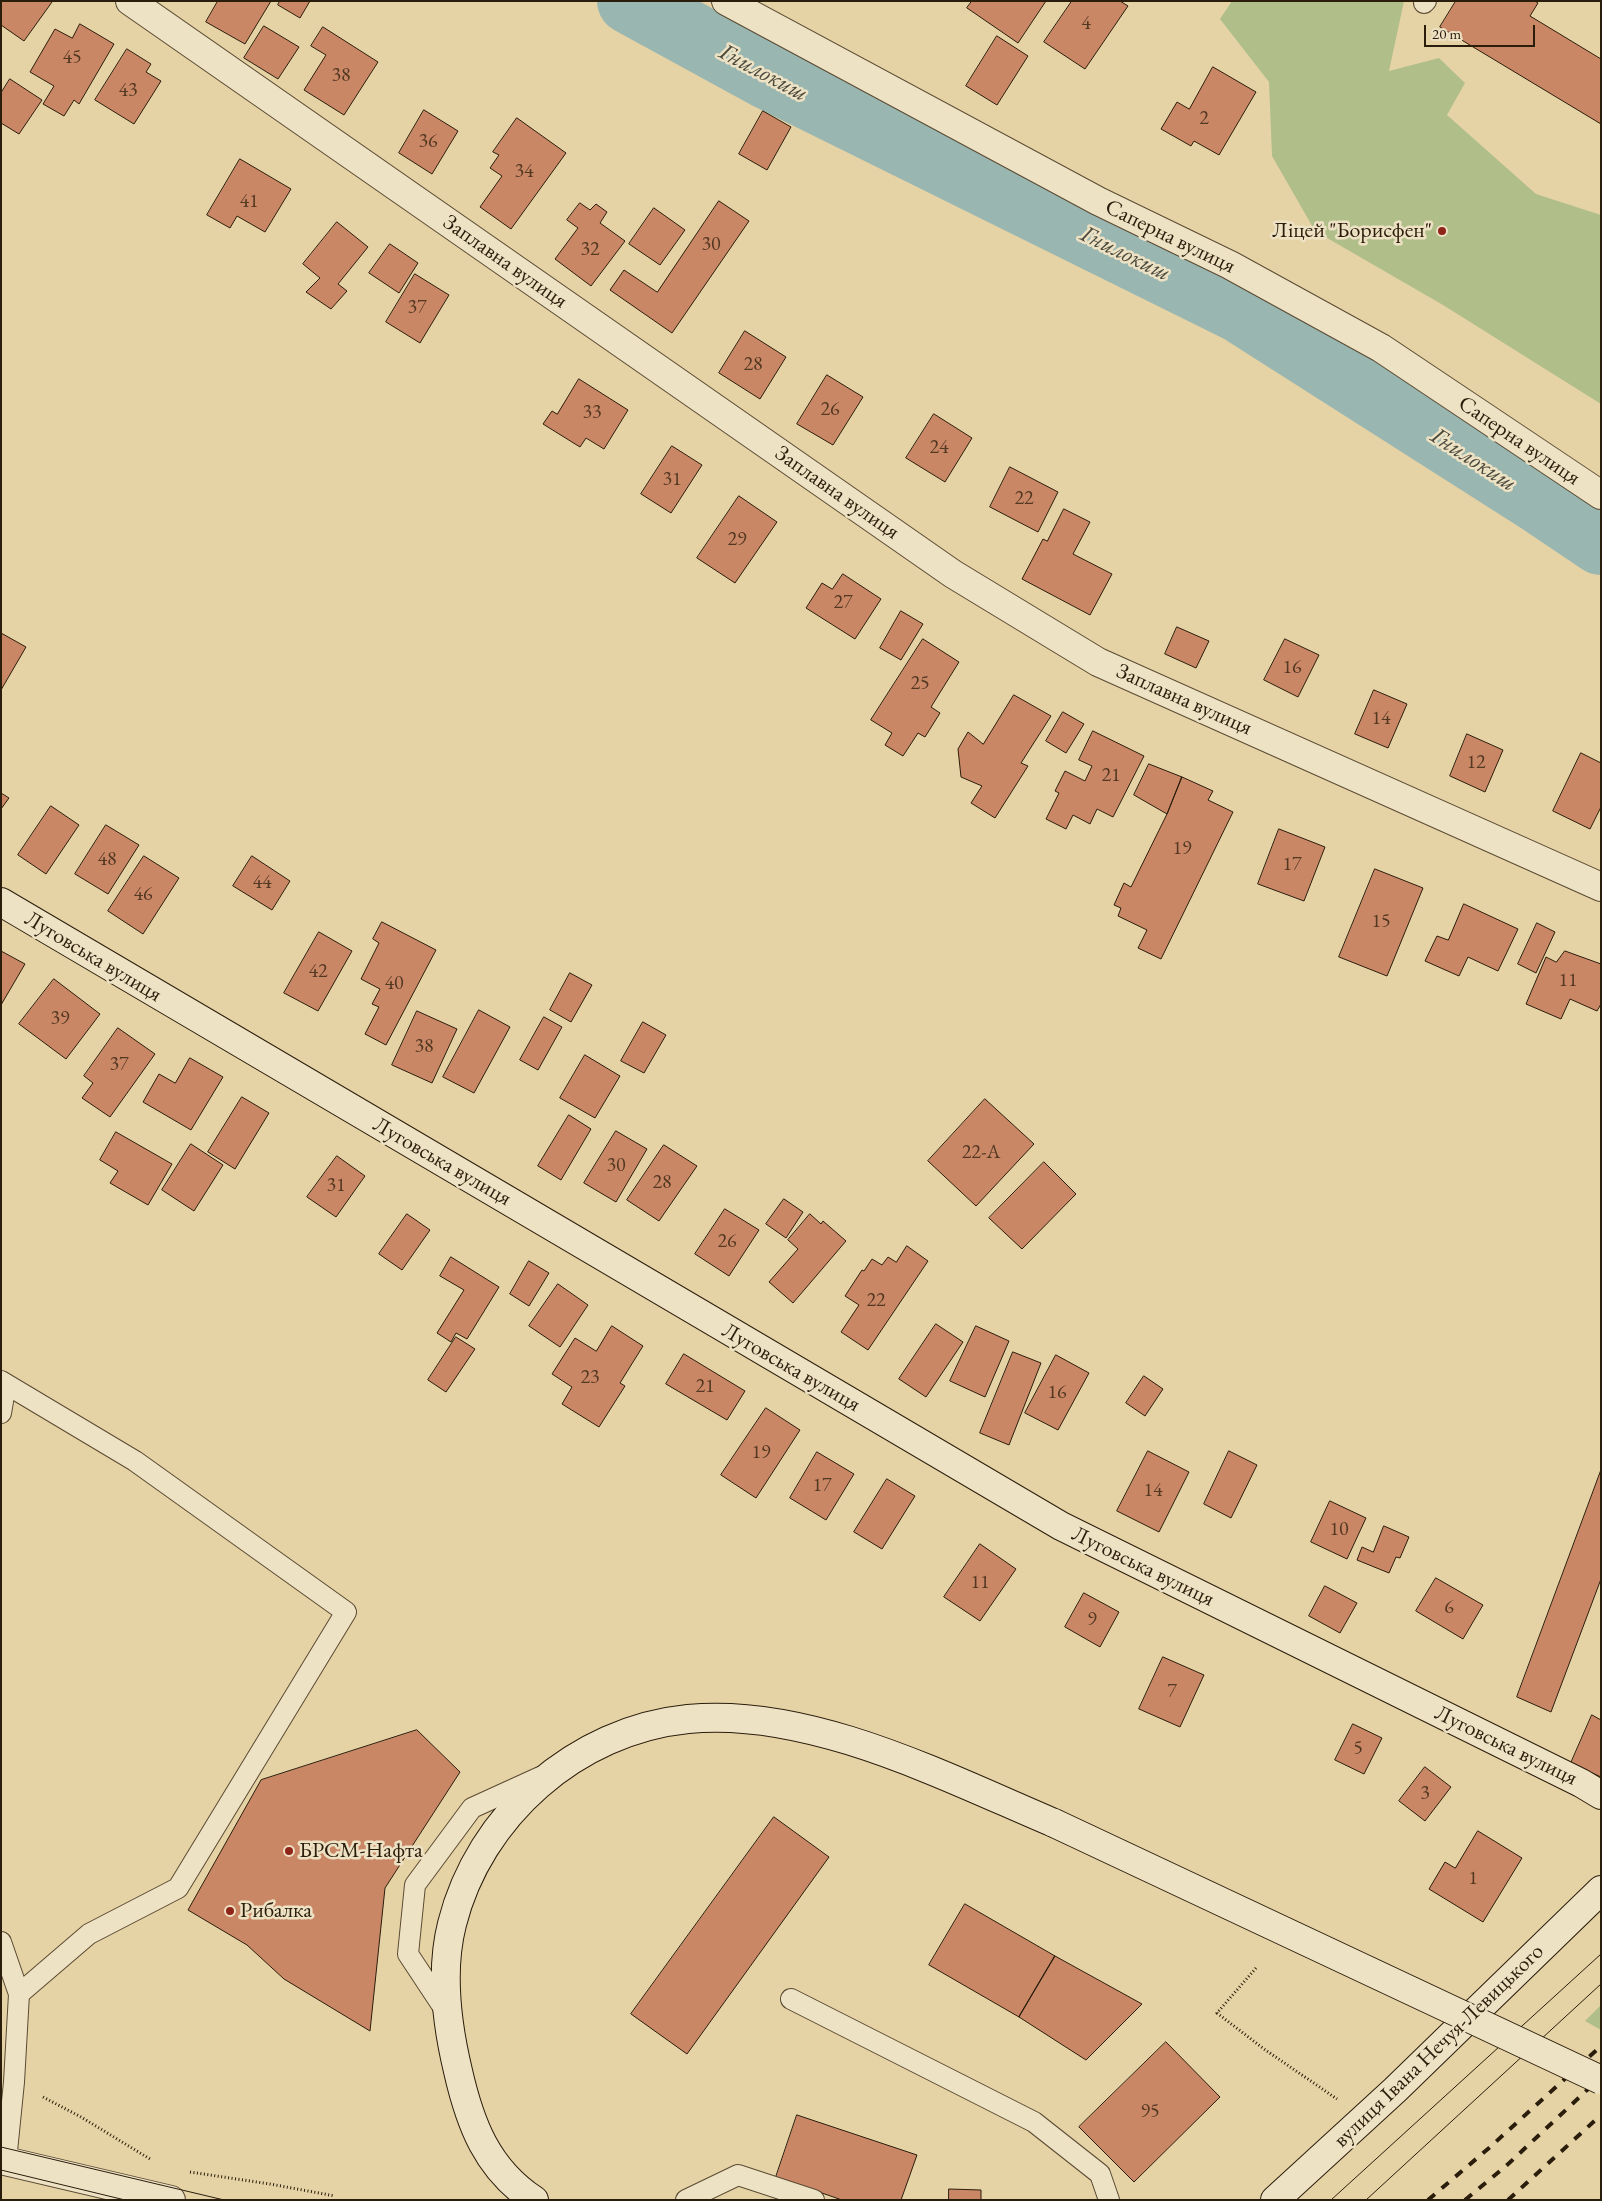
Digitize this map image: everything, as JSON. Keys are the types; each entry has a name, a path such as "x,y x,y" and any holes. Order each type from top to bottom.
{"street":[{"name":"Заплавна вулиця","path":"130,1 954,574 1098,662 1601,888"},
{"name":"Саперна вулиця","path":"726,1 1098,201 1230,265 1381,348 1601,495"},
{"name":"Луговська вулиця","path":"1,902 1061,1526 1581,1783 1601,1795"},
{"path":"534,2200 501,2171 481,2143 465,2103 454,2053 447,2014 446,1967 450,1934 465,1882 487,1842 518,1803 558,1769 603,1742 644,1727 689,1719 731,1719 781,1724 836,1737 889,1753 1054,1823 1601,2080"},
{"name":"вулиця Івана Нечуя-Левицького","path":"1275,2200 1402,2083 1601,1890"},
{"path":"3,2160 172,2200"}],"lane":[{"path":"1,1413 4,1383 135,1461 346,1612 178,1888 89,1934 19,1994"},
{"path":"447,2014 408,1954 415,1885 472,1808 558,1769"},
{"path":"1,1942 19,1994 14,2082 3,2160"},
{"path":"791,1999 1034,2122 1100,2174 1109,2200"},
{"path":"686,2200 738,2175 814,2200"}],"path":[{"path":"1256,1968 1217,2013 1264,2049 1342,2102"},
{"path":"14,2082 81,2117 156,2164"},
{"path":"184,2171 335,2196"}],"green space":[{"path":"1232,1 1404,1 1389,71 1439,58 1465,83 1447,115 1536,194 1601,215 1601,404 1443,305 1315,231 1272,156 1269,82 1220,19"},
{"path":"1601,2005 1601,2030 1585,2021"}],"building":[{"path":"1,1 52,2 24,41 1,25"},
{"path":"218,1 271,1 245,44 206,22"},
{"path":"280,1 310,1 300,18 278,5"},
{"path":"972,1 1046,1 1018,43 967,8"},
{"path":"1072,1 1120,1 1128,6 1085,69 1044,42"},
{"path":"1456,1 1535,1 1538,3 1530,16 1601,59 1601,124 1440,27"},
{"path":"80,24 114,44 79,104 74,100 64,116 43,104 54,86 30,72 55,29 72,38"},
{"path":"264,26 299,47 278,79 244,58"},
{"path":"323,27 378,62 344,115 304,90 326,55 311,46"},
{"path":"997,36 1028,56 997,105 966,86"},
{"path":"127,49 151,64 146,72 161,81 134,124 95,100"},
{"path":"1213,67 1256,92 1219,155 1194,141 1191,146 1161,129 1177,102 1189,109"},
{"path":"10,79 42,100 19,134 1,123 1,93"},
{"path":"424,110 458,131 432,174 399,153"},
{"path":"763,111 791,127 767,170 739,154"},
{"path":"517,118 566,153 511,229 480,207 502,176 490,168 499,155 493,152"},
{"path":"240,159 291,189 265,232 237,216 230,228 207,215"},
{"path":"719,201 749,221 672,333 610,290 624,270 657,292"},
{"path":"580,203 590,210 596,204 607,212 600,223 625,241 591,286 555,259 578,228 567,220"},
{"path":"654,208 685,230 660,265 629,244"},
{"path":"337,222 368,247 338,284 347,291 331,309 306,292 320,278 303,264"},
{"path":"390,244 418,263 399,293 369,273"},
{"path":"415,274 449,295 420,343 386,322"},
{"path":"745,331 786,357 760,399 719,373"},
{"path":"827,375 863,397 833,445 797,424"},
{"path":"579,379 628,410 604,449 586,438 580,447 543,424 552,411 557,414"},
{"path":"934,414 972,438 945,482 906,458"},
{"path":"672,446 702,465 671,513 641,494"},
{"path":"1010,467 1058,492 1038,532 990,507"},
{"path":"739,496 777,522 735,583 697,558"},
{"path":"1064,509 1090,522 1073,554 1112,574 1090,615 1022,579 1043,539 1047,541"},
{"path":"843,574 881,599 855,639 806,608 822,583 832,589"},
{"path":"901,611 923,624 901,660 880,648"},
{"path":"1177,627 1209,641 1196,668 1165,654"},
{"path":"1,633 26,647 1,690"},
{"path":"923,639 959,662 931,707 940,713 925,737 918,733 903,756 885,745 892,733 871,720"},
{"path":"1285,639 1319,655 1298,697 1264,680"},
{"path":"1374,690 1407,704 1388,748 1355,734"},
{"path":"1014,695 1051,716 1021,763 1028,766 995,818 971,803 982,786 961,777 958,749 968,732 983,744"},
{"path":"1063,712 1084,724 1066,753 1046,741"},
{"path":"1093,731 1144,756 1113,817 1097,809 1090,824 1073,815 1066,829 1046,819 1059,793 1055,791 1065,771 1085,781 1092,766 1079,760"},
{"path":"1467,734 1503,750 1485,792 1450,776"},
{"path":"1581,753 1601,763 1601,807 1590,829 1553,811"},
{"path":"1149,764 1182,777 1167,814 1134,795"},
{"path":"1182,777 1213,791 1208,800 1233,812 1161,959 1138,948 1147,930 1118,916 1121,908 1114,905 1124,883 1131,887 1167,814"},
{"path":"1,793 9,798 1,809"},
{"path":"51,806 79,825 46,874 18,855"},
{"path":"106,825 139,845 108,894 75,874"},
{"path":"1279,829 1325,847 1304,901 1258,884"},
{"path":"144,856 179,878 143,934 108,911"},
{"path":"252,856 290,881 272,910 233,886"},
{"path":"1375,869 1423,888 1387,976 1339,957"},
{"path":"1464,904 1518,929 1498,971 1468,957 1459,976 1425,961 1437,936 1448,940"},
{"path":"382,922 436,950 386,1045 365,1034 379,1007 372,1004 380,989 361,979 379,943 373,939"},
{"path":"1537,923 1555,932 1536,973 1518,964"},
{"path":"319,932 352,951 318,1011 284,993"},
{"path":"1,951 25,964 1,1005"},
{"path":"1565,951 1601,964 1601,1004 1597,1011 1570,999 1561,1019 1526,1004 1546,957 1556,962"},
{"path":"570,973 592,985 571,1022 550,1010"},
{"path":"54,979 100,1014 66,1059 19,1024"},
{"path":"479,1010 510,1027 474,1093 443,1077"},
{"path":"417,1011 457,1029 432,1083 392,1065"},
{"path":"544,1017 562,1027 538,1070 520,1060"},
{"path":"643,1022 666,1035 644,1073 621,1061"},
{"path":"118,1028 155,1054 110,1117 82,1098 93,1083 84,1076"},
{"path":"585,1055 620,1076 595,1118 560,1098"},
{"path":"190,1058 223,1077 191,1130 143,1102 159,1074 175,1083"},
{"path":"242,1097 269,1113 235,1169 208,1152"},
{"path":"985,1099 1034,1144 976,1206 928,1161"},
{"path":"569,1115 591,1129 561,1180 538,1166"},
{"path":"616,1131 647,1149 616,1202 584,1183"},
{"path":"116,1132 172,1164 148,1205 110,1183 118,1171 100,1160"},
{"path":"191,1144 223,1165 194,1211 162,1190"},
{"path":"664,1145 697,1166 659,1221 627,1200"},
{"path":"337,1156 365,1176 336,1217 307,1197"},
{"path":"1044,1162 1076,1194 1022,1249 989,1218"},
{"path":"784,1199 803,1212 786,1238 766,1224"},
{"path":"725,1209 759,1230 729,1276 695,1254"},
{"path":"407,1214 430,1230 402,1270 379,1254"},
{"path":"810,1214 821,1224 823,1221 846,1241 793,1303 769,1282 798,1249 788,1240"},
{"path":"907,1246 928,1261 868,1350 841,1332 859,1305 845,1296 862,1270 864,1271 872,1259 882,1265 888,1257 896,1262"},
{"path":"451,1257 499,1287 467,1339 456,1333 451,1342 437,1333 464,1290 440,1276"},
{"path":"529,1261 549,1273 529,1306 510,1294"},
{"path":"558,1284 588,1305 560,1347 529,1326"},
{"path":"936,1324 963,1342 926,1397 899,1379"},
{"path":"612,1326 643,1346 620,1383 625,1386 599,1427 562,1404 572,1387 552,1374 575,1338 596,1351"},
{"path":"976,1326 1009,1341 985,1397 950,1381"},
{"path":"456,1337 475,1349 446,1392 428,1380"},
{"path":"1013,1352 1041,1363 1009,1445 980,1433"},
{"path":"684,1354 745,1391 727,1420 666,1384"},
{"path":"1056,1355 1089,1373 1058,1430 1025,1413"},
{"path":"1144,1376 1163,1389 1145,1416 1126,1403"},
{"path":"766,1408 800,1430 756,1498 721,1475"},
{"path":"1148,1451 1189,1472 1159,1532 1117,1511"},
{"path":"1229,1451 1257,1465 1231,1518 1204,1504"},
{"path":"817,1452 854,1474 826,1520 790,1498"},
{"path":"1601,1470 1601,1579 1551,1712 1517,1697"},
{"path":"887,1479 915,1496 882,1549 854,1532"},
{"path":"1330,1501 1366,1518 1347,1559 1311,1542"},
{"path":"1384,1526 1409,1537 1400,1558 1396,1557 1389,1573 1357,1560 1362,1547 1373,1552"},
{"path":"980,1544 1016,1569 980,1621 944,1597"},
{"path":"1436,1578 1483,1605 1463,1639 1416,1611"},
{"path":"1325,1586 1357,1603 1340,1633 1309,1616"},
{"path":"1084,1593 1119,1612 1100,1647 1065,1627"},
{"path":"1163,1657 1204,1675 1180,1727 1139,1709"},
{"path":"1592,1715 1601,1720 1601,1777 1571,1763"},
{"path":"1353,1724 1382,1738 1364,1774 1335,1760"},
{"path":"417,1730 460,1772 385,1888 370,2031 284,1979 247,1945 188,1910 261,1780"},
{"path":"1425,1767 1451,1787 1425,1821 1399,1801"},
{"path":"774,1817 829,1857 687,2054 631,2014"},
{"path":"1478,1831 1522,1858 1483,1922 1429,1889 1445,1862 1455,1868"},
{"path":"965,1904 1055,1956 1019,2017 929,1965"},
{"path":"1055,1956 1142,2004 1086,2060 1019,2017"},
{"path":"1166,2042 1220,2097 1134,2182 1079,2127"},
{"path":"797,2115 917,2155 901,2200 842,2200 776,2177"},
{"path":"949,2189 981,2190 981,2200 949,2200"}],"waterway":[{"name":"Гнилокиш","path":"630,1 769,77 1240,310 1601,542"}],"tram line":[{"path":"1331,2200 1601,1954"},
{"path":"1366,2200 1601,1984"},
{"path":"1,2147 224,2200"},
{"path":"1,2170 125,2200"}],"railway":[{"path":"1428,2200 1489,2148 1601,2046"},
{"path":"1465,2200 1506,2166 1601,2077"},
{"path":"1508,2200 1601,2115"}],"place":[{"name":"Ліцей \"Борисфен\"","path":"1442,231"},
{"name":"БРСМ-Нафта","path":"289,1851"},
{"name":"Рибалка","path":"230,1911"}]}
